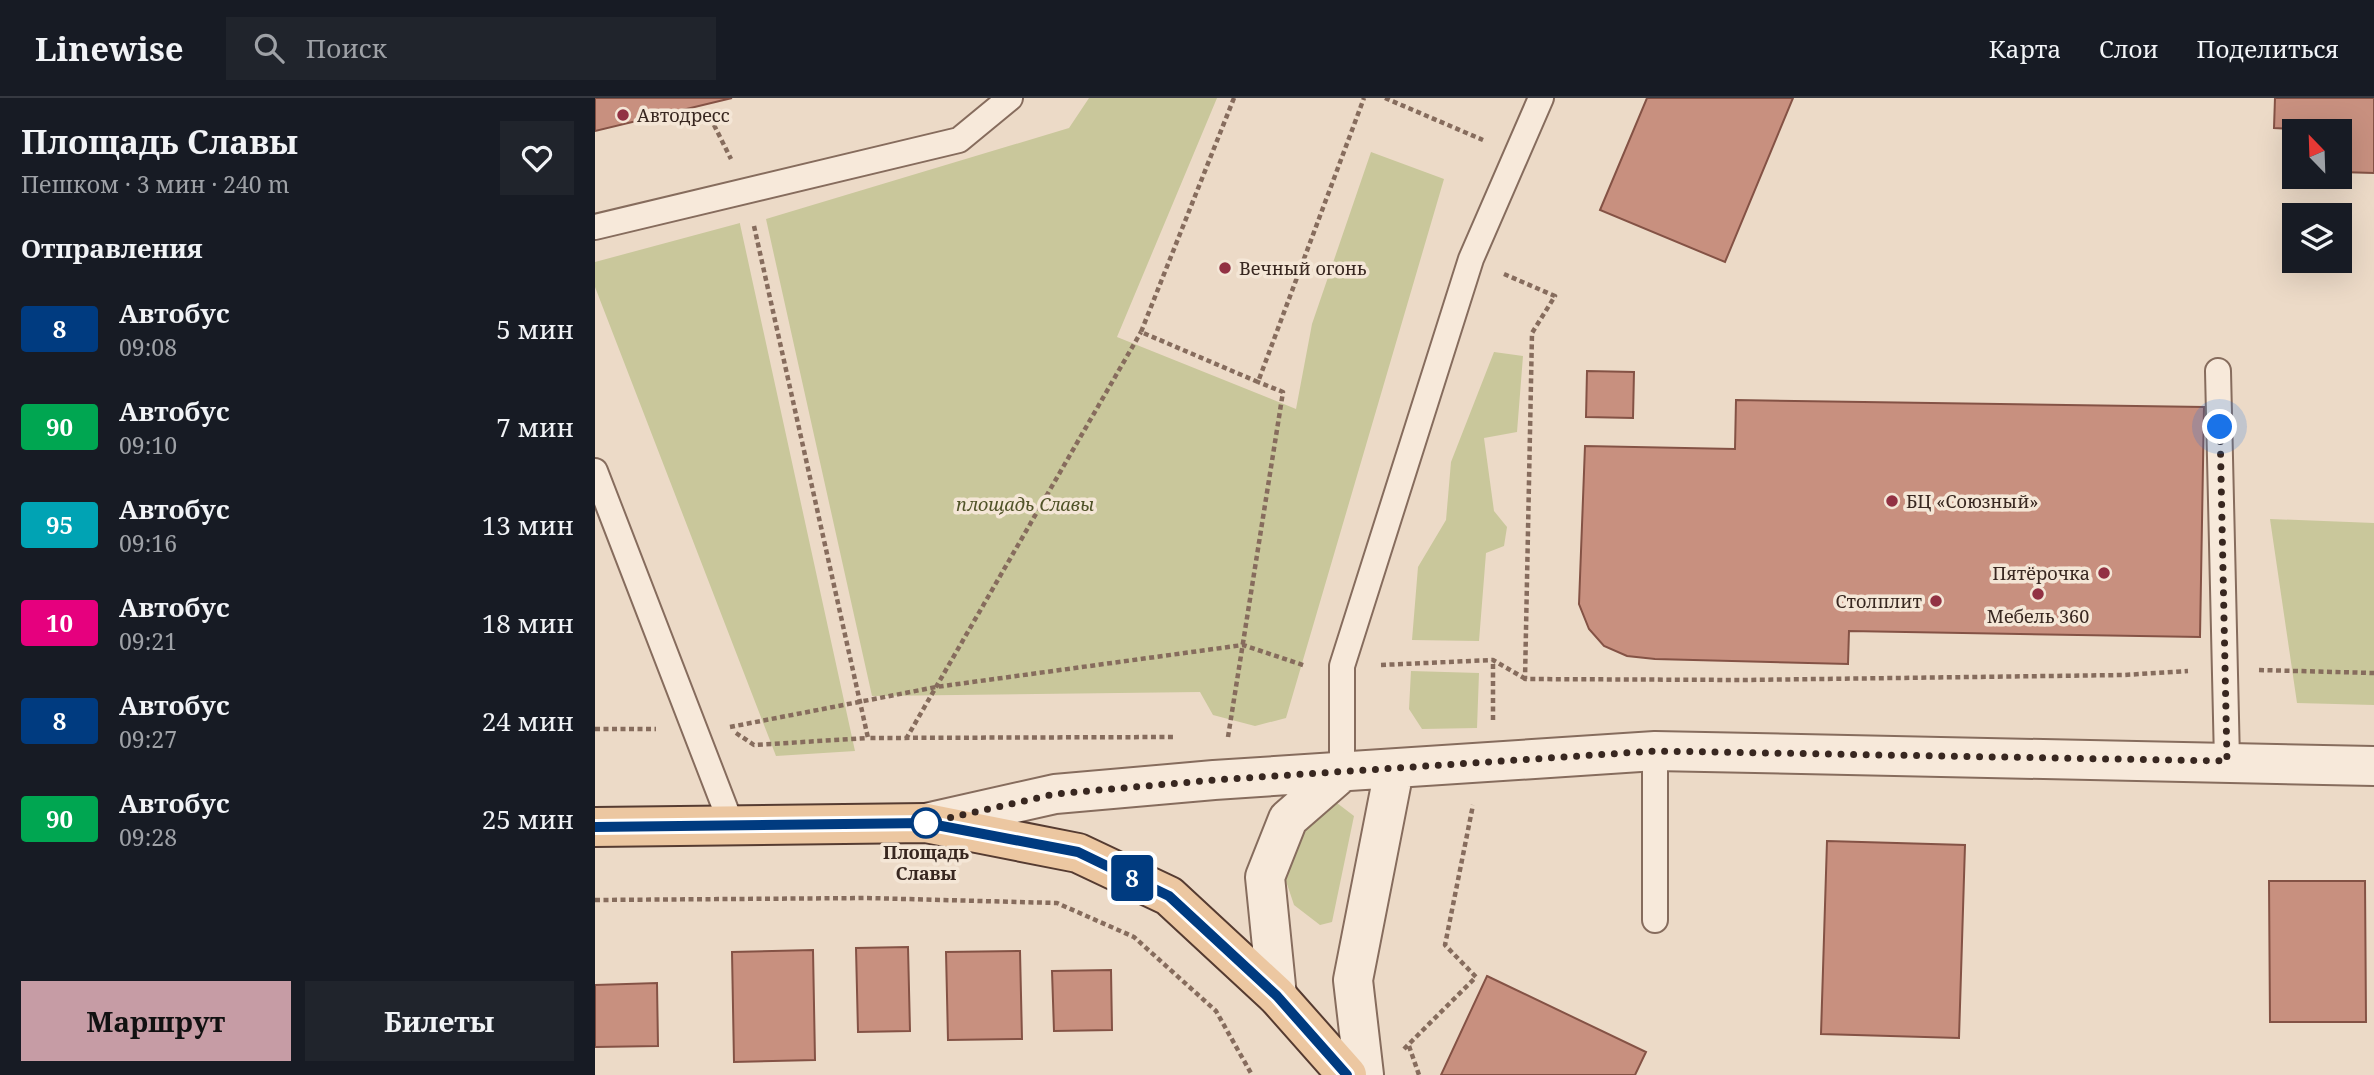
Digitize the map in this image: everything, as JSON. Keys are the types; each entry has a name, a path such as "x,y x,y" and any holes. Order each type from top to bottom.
{"main road":[{"path":"595,827 926,823 1078,852 1169,896 1358,1072"}],"street":[{"path":"926,823 1055,794 1655,751 2374,766"},
{"path":"1358,1072 1353,980 1394,770"},
{"path":"1277,996 1265,877 1287,819 1342,772"}],"lane":[{"path":"595,226 959,140 1010,98"},
{"path":"1342,772 1342,666 1471,259 1541,98"},
{"path":"2218,371 2227,761"},
{"path":"595,471 731,826"},
{"path":"1655,751 1655,920"}],"path":[{"path":"906,738 1141,332 1234,98"},
{"path":"1258,382 1364,98"},
{"path":"715,125 747,191 868,738 1176,737"},
{"path":"1141,332 1283,392 1230,737 1216,737"},
{"path":"1525,679 1532,333"},
{"path":"728,727 936,687 1243,645 1301,666"},
{"path":"1358,1072 1409,1046 1476,977 1445,945 1473,804 1492,761 1493,660"},
{"path":"1342,666 1493,660 1525,679 2124,675 2226,668 2374,673"},
{"path":"595,900 867,898 1057,902 1134,937 1216,1011 1252,1075"},
{"path":"1409,1046 1419,1075"}],"green space":[{"name":"площадь Славы","path":"1089,98 1217,98 1117,337 1296,409 1312,324 1371,152 1444,179 1286,718 1255,726 1213,715 1200,692 872,696 766,219 1069,128"},
{"path":"740,223 855,751 776,756 595,287 595,262"},
{"path":"1494,352 1523,356 1517,432 1484,438 1494,511 1507,527 1504,546 1486,553 1479,641 1412,640 1418,567 1446,520 1451,462"},
{"path":"2270,519 2374,523 2374,705 2297,703"},
{"path":"1411,671 1479,673 1477,728 1422,729 1409,709"},
{"path":"1337,803 1354,816 1332,922 1320,925 1294,905 1283,872 1292,844 1316,811"}],"building":[{"path":"595,98 732,98 595,131"},
{"path":"1647,98 1793,98 1725,262 1600,210"},
{"path":"2275,98 2374,98 2374,173 2352,172 2352,119 2282,119 2282,128 2274,128"},
{"path":"1587,371 1634,372 1633,418 1586,417"},
{"name":"БЦ «Союзный»","path":"1736,400 2204,407 2200,637 1849,631 1848,664 1655,659 1627,656 1604,646 1589,629 1579,604 1585,446 1735,449"},
{"path":"1827,841 1965,845 1959,1038 1821,1034"},
{"path":"2269,881 2365,881 2366,1022 2270,1022"},
{"path":"908,947 910,1031 858,1032 856,948"},
{"path":"813,950 815,1060 734,1062 732,952"},
{"path":"1020,951 1022,1039 948,1040 946,952"},
{"path":"1111,970 1112,1030 1054,1031 1052,971"},
{"path":"1487,976 1646,1052 1635,1075 1441,1075"},
{"path":"657,983 658,1046 595,1047 595,985"}],"bus line":[{"name":"8","path":"595,827 926,823 1078,852 1169,896 1277,996 1347,1075"}],"place":[{"name":"Автодресс","path":"623,115"},
{"name":"Вечный огонь","path":"1225,268"},
{"name":"БЦ «Союзный»","path":"1892,501"},
{"name":"Пятёрочка","path":"2104,573"},
{"name":"Мебель 360","path":"2038,594"},
{"name":"Столплит","path":"1936,601"},
{"name":"Площадь Славы","path":"926,823"}],"route":[{"path":"926,823 1055,794 1214,780 1655,751 2227,761 2220,427"}]}
